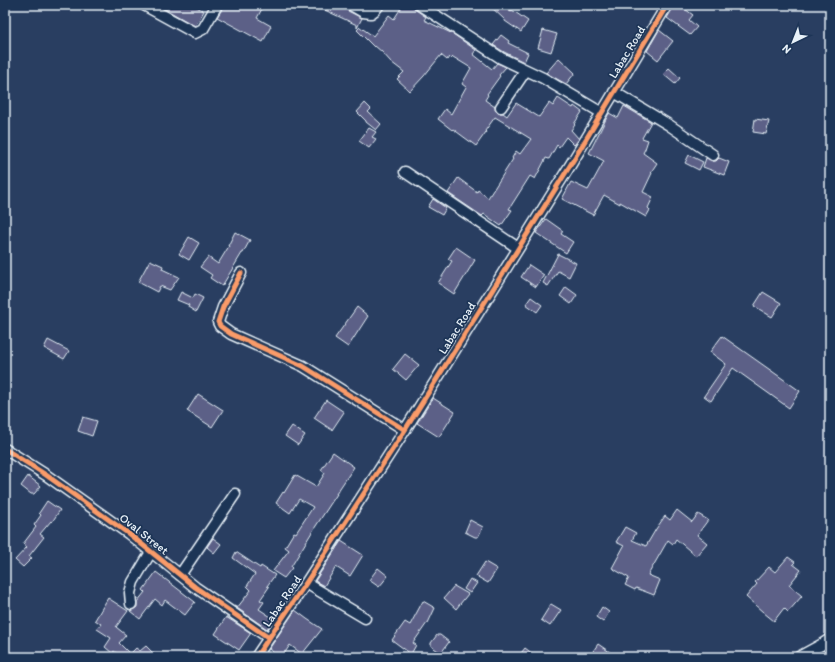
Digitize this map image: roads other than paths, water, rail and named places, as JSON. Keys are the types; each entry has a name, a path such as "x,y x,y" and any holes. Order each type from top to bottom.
{"street":[{"path":"144,5 195,33 203,29 217,5"},
{"path":"351,5 363,12 371,13 379,5"},
{"path":"420,5 501,58 543,78 602,113"},
{"name":"Labac Road","path":"256,657 405,430 602,113 667,5"},
{"path":"501,107 526,70"},
{"path":"614,92 669,125 713,155"},
{"path":"405,172 518,248"},
{"path":"241,273 223,307 218,322 220,326 231,334 303,366 405,430"},
{"name":"Oval Street","path":"5,449 46,475 129,534 195,587 269,638"},
{"path":"180,575 235,494"},
{"path":"131,604 130,593 133,582 151,552"},
{"path":"306,583 365,618"},
{"path":"799,657 830,639"}]}
